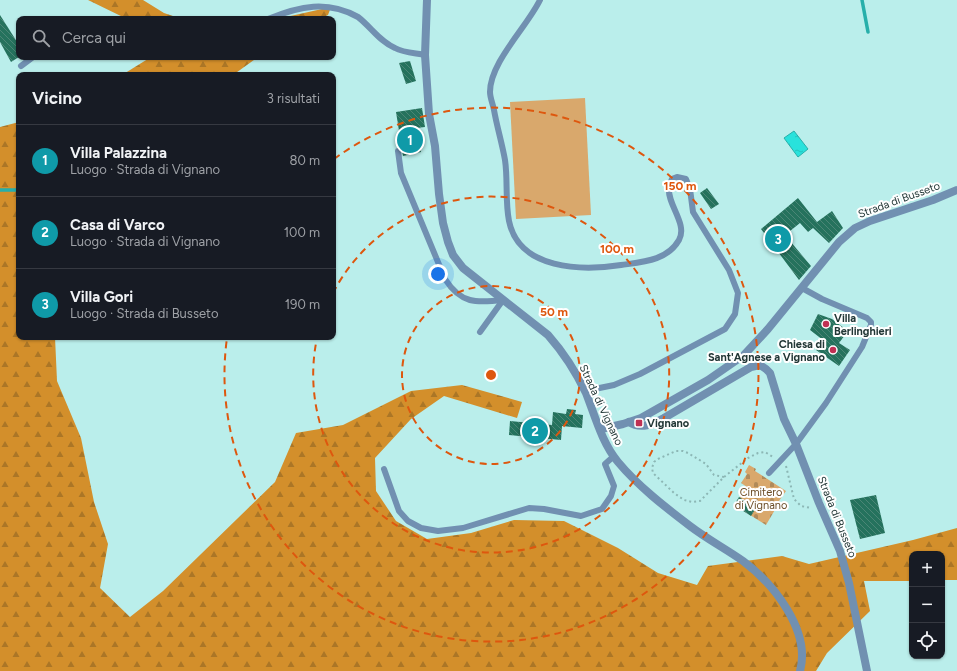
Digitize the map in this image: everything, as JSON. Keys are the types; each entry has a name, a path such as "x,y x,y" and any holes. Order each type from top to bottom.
{"street":[{"name":"Strada di Vignano","path":"427,0 425,55 429,114 435,146 443,223 453,255 462,268 552,339 568,361 585,391 614,456 627,472 695,529 744,562 772,588 787,610 798,632 802,649 802,664 800,671"},
{"name":"Strada di Busseto","path":"601,429 629,422 646,415 708,380 744,355 840,242 855,228 870,221 933,200 957,190"},
{"name":"Strada di Busseto","path":"629,422 639,426 645,426 657,422 747,369 757,365 760,365 766,369 770,374 784,419 796,444 840,551 867,671"}],"lane":[{"path":"540,0 509,46 492,78 490,92 505,162 509,221 516,238 531,254 549,262 574,268 601,268 646,261 662,256 672,249 680,238 681,227 669,188 672,179 677,177 686,179 690,188 693,212 729,270 738,293 735,314 725,328 640,374 614,385 585,391"},
{"path":"275,16 291,9 318,3 339,5 358,17 379,38 396,49 425,55"},
{"path":"22,66 29,60"},
{"path":"398,151 402,173 445,279 452,289 462,298 470,301 486,302 503,300"},
{"path":"769,473 796,444 857,356 866,340 871,325 870,320 861,314 822,299 802,288"},
{"path":"480,332 503,300"},
{"path":"384,469 399,511 408,521 421,528 438,531 463,528 529,508 544,508 581,516 602,509 611,496 614,486 605,464 614,456"}],"path":[{"path":"724,477 714,475 706,464 683,451 676,451 658,459 654,462 652,468 653,473 674,492 684,500 692,502 700,500 724,477 748,458 758,453 769,453 779,463"},
{"path":"784,457 794,500 801,506 811,508 819,503"}],"green space":[{"path":"88,0 143,0 164,13 173,16 121,16"},
{"path":"331,7 328,15 326,16 290,16"},
{"path":"146,60 254,60 237,72 127,72"},
{"path":"585,98 591,215 516,219 510,102"},
{"path":"16,123 16,340 55,340 57,381 81,438 94,502 108,544 100,588 130,617 163,591 275,482 296,433 343,425 411,391 462,385 522,402 517,418 444,396 411,419 375,458 376,491 396,521 427,539 471,533 514,520 564,521 618,548 658,573 697,585 708,566 782,556 809,564 913,540 957,528 957,580 945,580 945,551 909,551 909,581 864,581 870,611 827,653 816,671 0,671 0,127"},
{"name":"Cimitero di Vignano","path":"749,465 756,469 755,471 786,491 779,501 784,505 781,511 776,508 766,525 734,505 747,487 741,483 747,474 745,472"}],"water":[{"path":"794,131 808,149 798,157 784,138"}],"building":[{"path":"0,15 16,40 16,59 11,62 0,42"},
{"path":"410,61 416,81 406,84 399,63"},
{"path":"422,108 425,127 417,128 421,152 403,156 396,112"},
{"path":"707,188 719,204 711,209 700,193"},
{"path":"798,198 817,222 832,211 843,228 829,243 813,228 808,232 800,223 785,235 811,266 799,280 761,229"},
{"path":"818,314 832,319 848,331 839,343 850,350 839,366 816,350 823,340 810,330"},
{"path":"567,409 576,410 575,414 583,415 582,428 562,426 561,440 509,435 510,421 552,425 553,412 566,414"},
{"path":"876,495 885,533 860,539 850,500"},
{"path":"739,497 756,508 751,516 734,505"}],"waterway":[{"path":"862,0 868,32"},
{"path":"0,190 16,190"}],"place":[{"name":"Villa Palazzina","path":"410,140"},
{"name":"Villa Gori","path":"778,239"},
{"name":"Villa Berlinghieri","path":"826,324"},
{"name":"Chiesa di Sant'Agnese a Vignano","path":"833,350"},
{"name":"Vignano","path":"639,423"},
{"name":"Casa di Varco","path":"535,431"}]}
